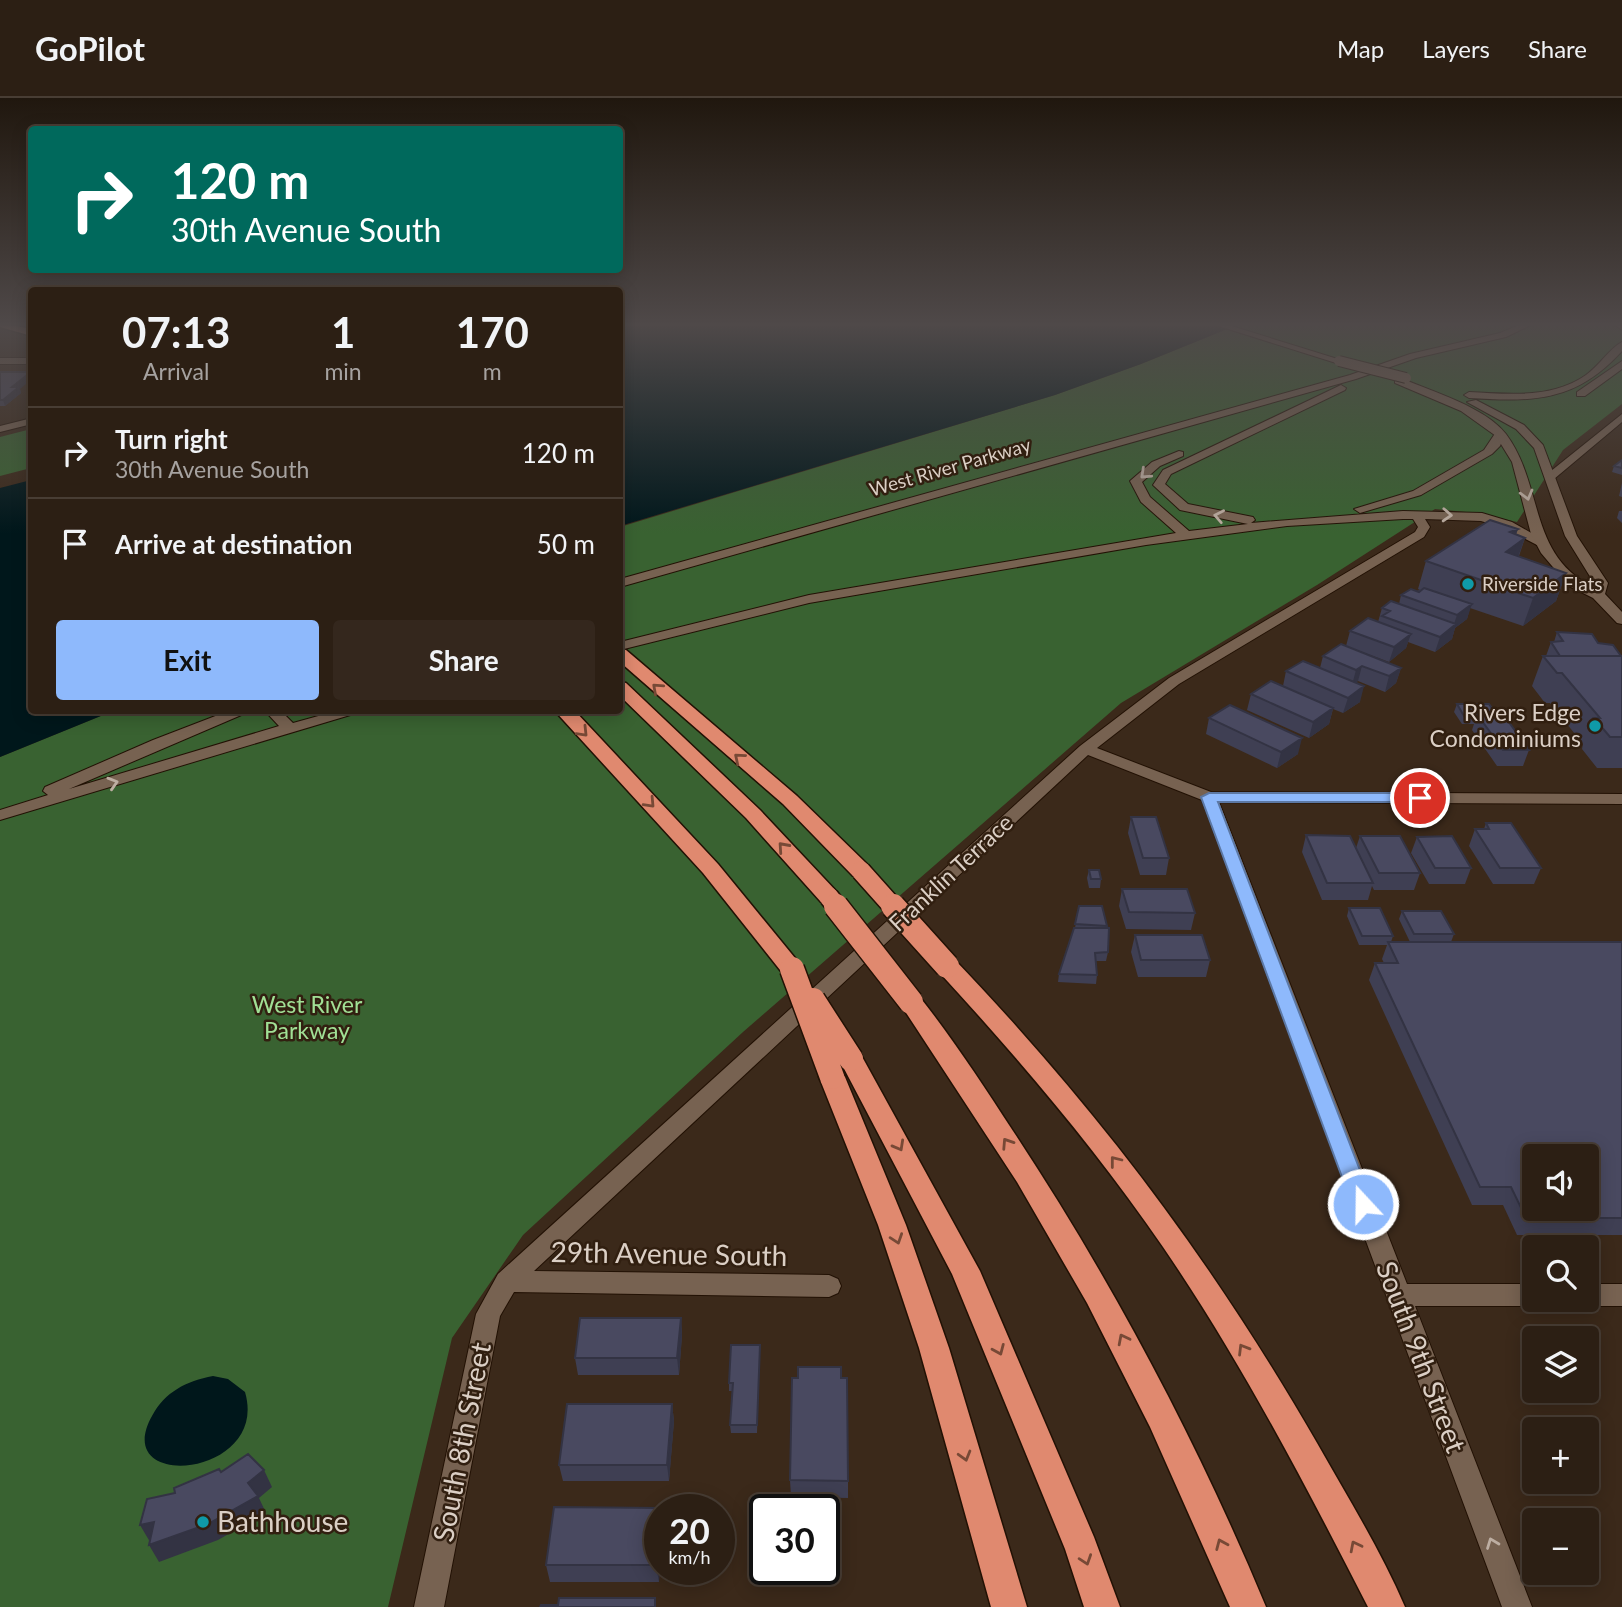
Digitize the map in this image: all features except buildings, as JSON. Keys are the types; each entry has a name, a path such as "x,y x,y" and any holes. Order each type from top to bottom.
{"highway":[{"path":"623,657 790,800 862,871 1079,1115 1174,1241 1269,1391 1387,1607"},
{"path":"623,690 752,814 829,898 911,1002 1037,1188 1114,1322 1156,1403 1248,1607"},
{"path":"567,714 698,854 773,943 851,1059 965,1271 1082,1549 1102,1607"},
{"path":"792,969 832,1077 892,1224 930,1336 1009,1607"}],"street":[{"path":"1287,522 1227,518 1196,511 1172,500 1159,485 1167,472 1330,393"},
{"path":"1433,393 1465,409 1500,434 1518,462 1541,542 1574,583 1598,595 1622,620"},
{"path":"1454,394 1515,398 1557,393"},
{"path":"1531,408 1553,404 1582,393"},
{"path":"1187,536 1145,499 1136,481 1156,464 1280,407 1285,402 1286,394"},
{"name":"West River Parkway","path":"623,582 1286,394"},
{"path":"1454,394 1520,427 1539,447 1571,536 1601,583 1598,595"},
{"path":"1519,414 1517,418 1520,427"},
{"path":"1550,477 1622,417"},
{"path":"0,429 28,422"},
{"path":"1329,518 1417,493 1488,452 1495,446 1500,434"},
{"path":"623,645 809,599 1287,522 1416,515 1482,517 1508,525 1541,542"},
{"name":"Franklin Terrace","path":"507,1281 1086,749 1174,681 1420,534 1424,527 1416,515"},
{"path":"1598,595 1622,597"},
{"path":"0,815 159,743 235,714"},
{"path":"275,714 290,728"},
{"path":"0,815 344,714"},
{"path":"1086,749 1209,797 1622,799"},
{"name":"South 9th Street","path":"1209,797 1517,1607"},
{"name":"29th Avenue South","path":"507,1281 830,1286"},
{"name":"South 8th Street","path":"429,1607 488,1314 507,1281"},
{"path":"1397,1295 1522,1295"},
{"path":"1599,1295 1622,1295"}],"green space":[{"name":"West River Parkway","path":"1622,393 1622,404 1563,450 1517,522 1476,513 1435,509 1317,585 1121,703 743,1032 523,1235 452,1338 388,1607 0,1607 0,757 106,714 623,714 623,526 1055,395"},
{"path":"28,430 28,469 0,476 0,437"}],"water":[{"path":"623,393 1059,393 623,525"},
{"path":"28,481 28,714 106,714 0,757 0,488"},
{"path":"213,1376 228,1379 245,1392 246,1421 235,1442 215,1457 192,1465 169,1465 152,1457 145,1441 152,1416 163,1400 177,1389"}],"place":[{"name":"Riverside Flats","path":"1468,584"},
{"name":"Rivers Edge Condominiums","path":"1595,726"},
{"name":"Bathhouse","path":"203,1522"}],"route":[{"path":"1363,1204 1209,797 1420,798"}]}
